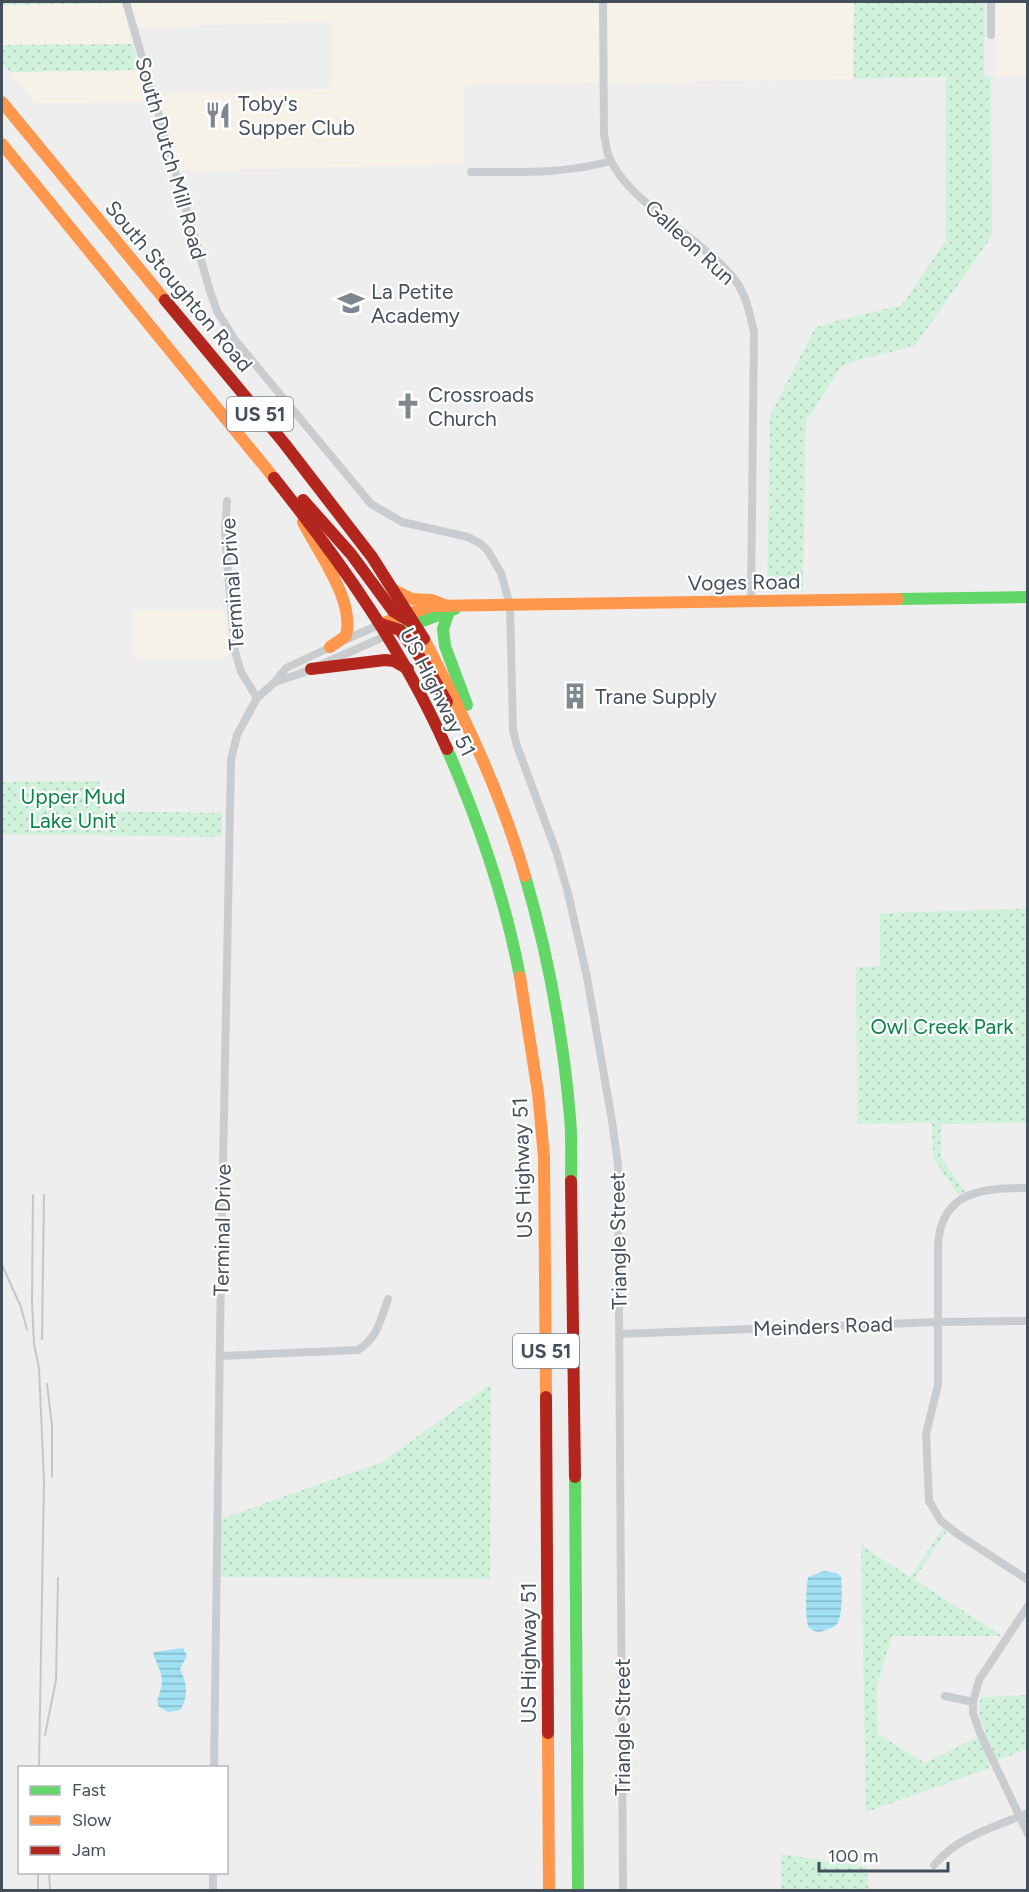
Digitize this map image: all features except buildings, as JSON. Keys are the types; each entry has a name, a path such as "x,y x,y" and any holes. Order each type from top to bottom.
{"main road":[{"name":"South Stoughton Road","path":"2,102 325,493 394,590 407,618"},
{"name":"US 51","path":"2,144 294,501"},
{"path":"284,489 298,494 335,535 393,611 407,618"},
{"path":"294,501 310,538 338,586 346,608 348,627 345,637 330,647"},
{"name":"US Highway 51","path":"294,501 341,563 388,635 408,669 453,761 491,861 519,964 530,1021 538,1080 545,1182 549,1890"},
{"path":"394,590 412,599 432,600 447,610 443,629 445,646 474,725 480,753"},
{"name":"Voges Road","path":"381,624 462,606 1028,597"},
{"name":"Voges Road","path":"388,635 400,630 407,618"},
{"name":"US Highway 51","path":"407,618 445,679 475,740 517,849 538,924 559,1020 570,1117 574,1286 578,1890"},
{"path":"381,624 400,630 427,667 459,722 475,740"},
{"path":"311,669 385,660 394,661 408,669"}],"street":[{"name":"South Dutch Mill Road","path":"126,2 210,291 217,311 235,340 371,504 402,522 460,534 481,544 498,566 510,605"},
{"name":"Galleon Run","path":"603,2 604,135 611,161 635,192 695,242 735,280 743,294 754,332 751,601"},
{"path":"991,2 991,35"},
{"path":"471,172 565,171 611,161"},
{"name":"Terminal Drive","path":"227,501 225,549 235,651 241,672 257,698"},
{"name":"Triangle Street","path":"510,605 513,730 516,746 544,819 568,893 587,977 612,1121 619,1198 623,1890"},
{"name":"Terminal Drive","path":"214,1766 230,775 233,746 257,698 275,682 286,668 381,624"},
{"name":"Terminal Drive","path":"275,682 311,669 388,635"},
{"path":"1028,1188 980,1190 962,1198 948,1213 939,1233 938,1384 926,1434 929,1502 941,1521 1028,1580"},
{"path":"220,1356 358,1350 369,1344 388,1299"},
{"name":"Meinders Road","path":"619,1334 939,1322 1028,1321"},
{"path":"1028,1606 979,1680 973,1702 973,1713 980,1733 1024,1814 1028,1834"},
{"path":"945,1696 973,1702"},
{"path":"934,1865 946,1851 962,1840 1024,1814"},
{"path":"213,1874 213,1890"}],"shaded area":[{"path":"130,2 854,2 853,79 464,85 464,164 178,171 158,94 331,89 332,21 128,28 132,44 2,45 2,5"},
{"path":"996,2 1027,2 1027,76 995,77"},
{"path":"140,70 149,102 36,103 10,72"},
{"path":"224,610 228,658 132,658 133,611"}],"green space":[{"path":"2,2 120,2 121,3 2,5"},
{"path":"854,2 985,2 984,76 991,77 992,236 915,346 858,360 840,368 806,422 803,591 767,592 770,415 815,328 902,305 946,240 946,77 853,79"},
{"path":"132,44 140,70 10,72 2,63 2,45"},
{"name":"Upper Mud Lake Unit","path":"99,781 100,811 222,813 222,837 2,834 2,782"},
{"name":"Owl Creek Park","path":"1027,907 1027,1123 941,1124 941,1157 965,1192 959,1196 933,1158 932,1123 857,1124 856,967 880,966 880,913"},
{"path":"491,1384 490,1579 221,1577 221,1519 382,1462"},
{"path":"943,1528 947,1531 914,1579 1002,1636 892,1636 877,1686 878,1734 925,1763 986,1733 979,1715 980,1697 1028,1695 1027,1749 988,1764 990,1768 866,1812 861,1545 910,1577"},
{"path":"781,1854 867,1867 868,1890 781,1890"}],"water":[{"path":"824,1571 837,1573 841,1577 841,1612 835,1626 816,1632 808,1627 807,1621 808,1577"},
{"path":"183,1648 187,1656 180,1669 185,1685 185,1700 180,1710 168,1712 158,1706 162,1677 153,1652"}],"railway":[{"path":"33,1195 32,1302 34,1344 39,1368 44,1480 39,1766"},
{"path":"42,1339 44,1195"},
{"path":"2,1265 21,1307 27,1330"},
{"path":"47,1384 52,1426 52,1477"},
{"path":"45,1735 56,1680 58,1578"},
{"path":"38,1874 38,1890"},
{"path":"49,1874 50,1890"}],"traffic: fast":[{"path":"898,599 1028,597"},
{"path":"407,627 455,609"},
{"path":"448,614 443,629 445,646 467,705"},
{"path":"447,749 470,804 499,889 520,977"},
{"path":"525,876 548,965 559,1025 570,1117 571,1181"},
{"path":"575,1477 578,1890"}],"traffic: slow":[{"path":"2,102 165,300"},
{"path":"2,144 274,478"},
{"path":"303,522 334,578 345,608 346,636 330,647"},
{"path":"394,590 412,599 432,600 447,606"},
{"path":"381,624 431,606 898,599"},
{"path":"424,639 481,755 505,815 525,876"},
{"path":"520,977 538,1093 544,1157 546,1397"},
{"path":"548,1733 549,1890"}],"traffic: jam":[{"path":"165,300 284,443 372,557 424,639"},
{"path":"274,478 324,542 370,608 411,677 447,749"},
{"path":"303,500 351,554 393,611 413,623"},
{"path":"381,624 400,630 427,667 447,702"},
{"path":"311,669 385,660 394,661 408,669"},
{"path":"571,1181 575,1477"},
{"path":"546,1397 548,1733"}],"place":[{"name":"Toby's Supper Club","path":"218,115"},
{"name":"La Petite Academy","path":"351,303"},
{"name":"Crossroads Church","path":"408,406"},
{"name":"Trane Supply","path":"575,696"}]}
